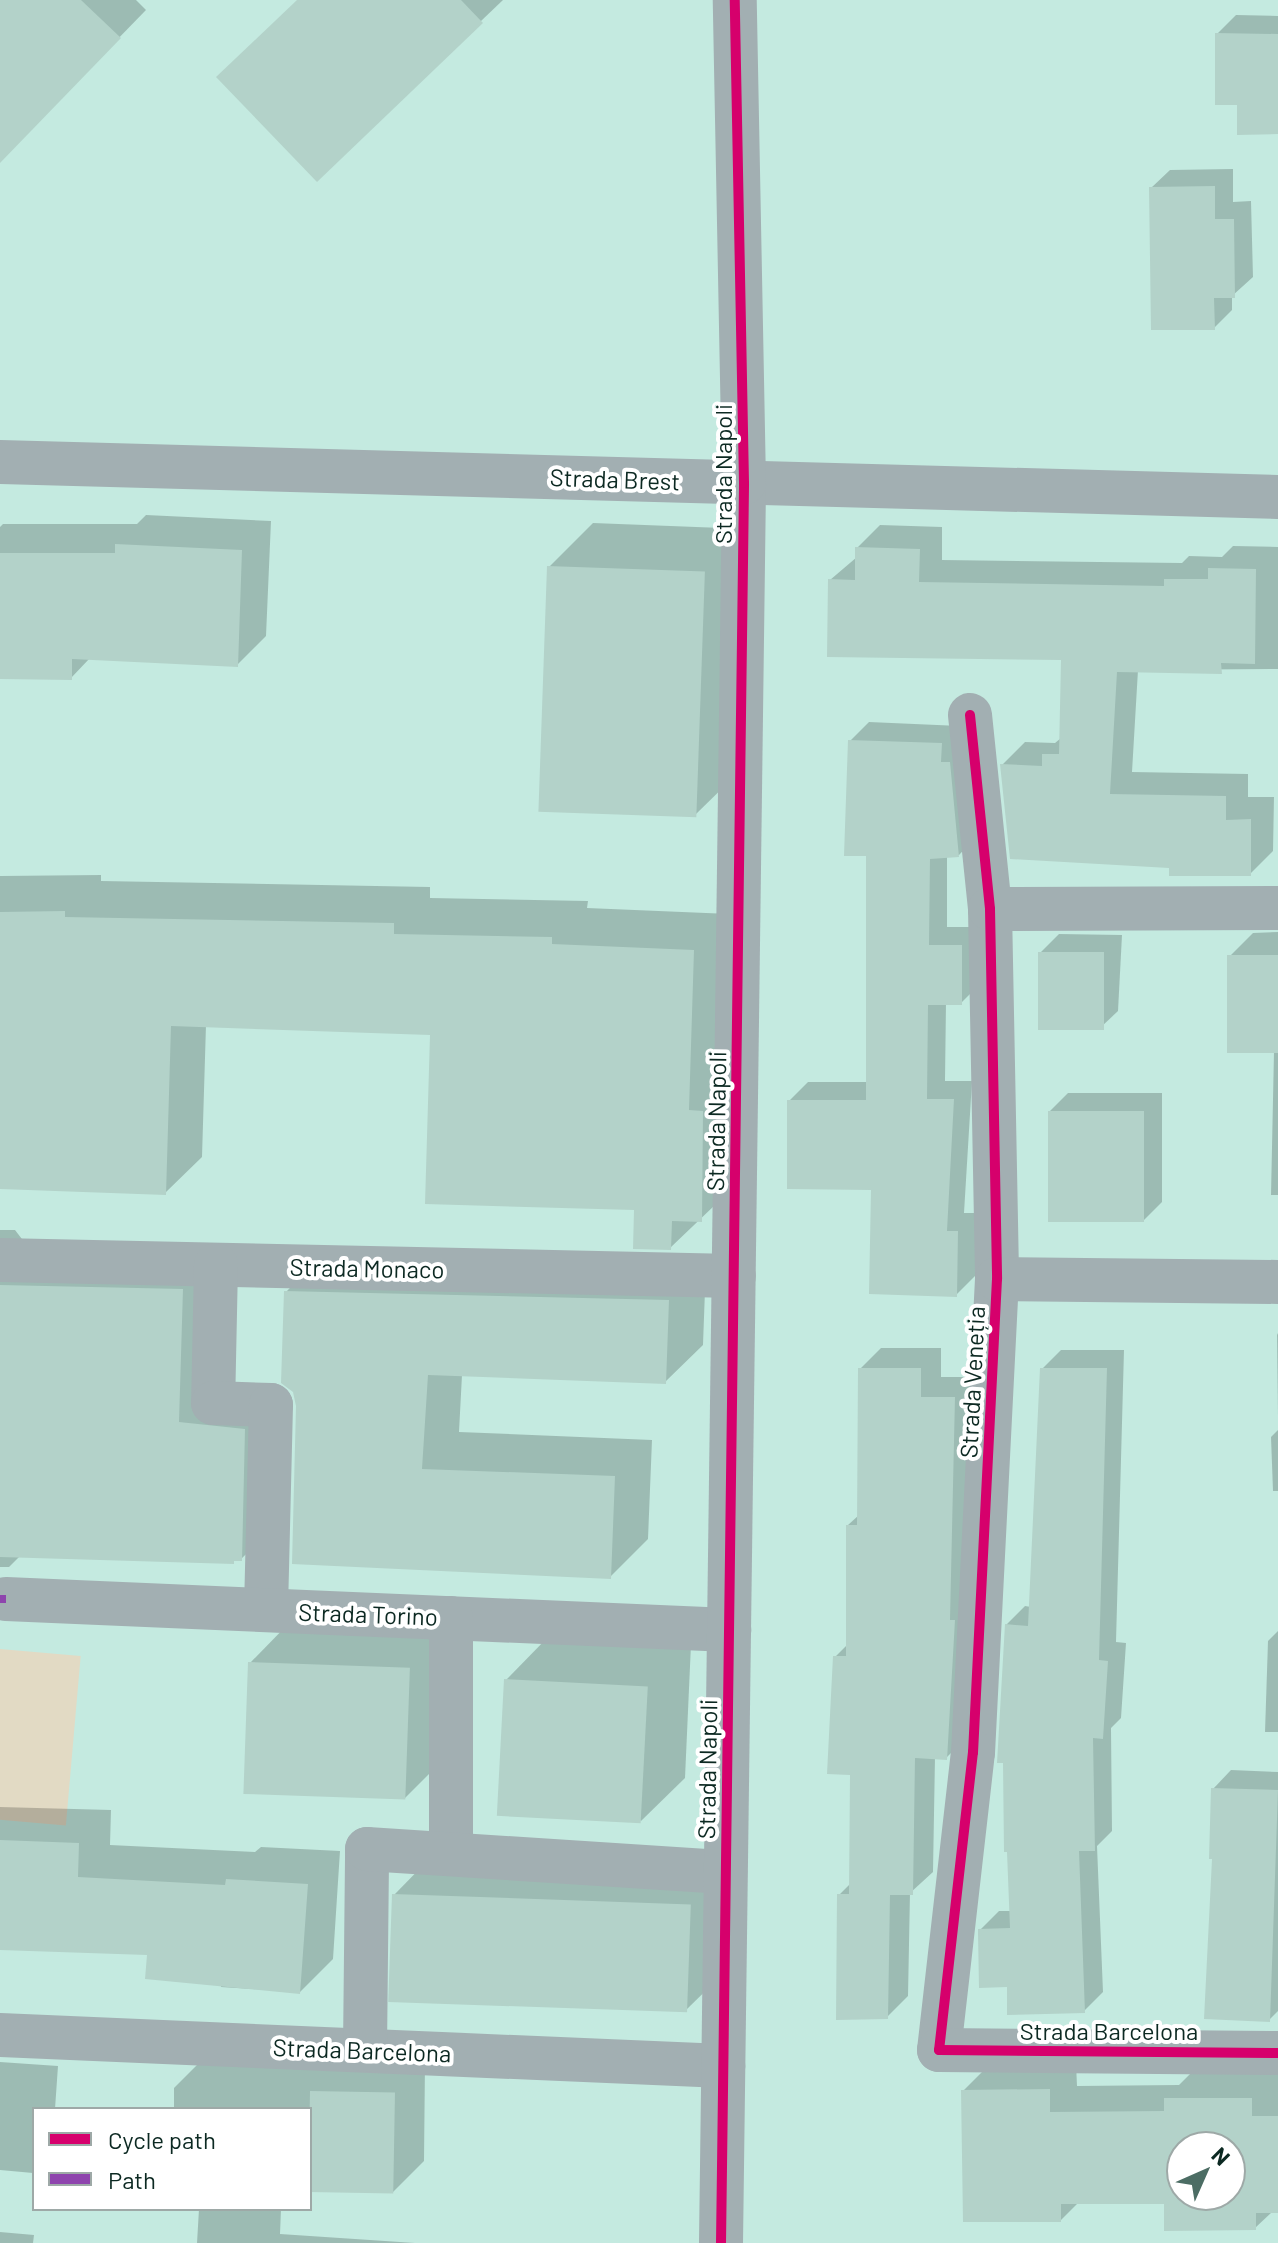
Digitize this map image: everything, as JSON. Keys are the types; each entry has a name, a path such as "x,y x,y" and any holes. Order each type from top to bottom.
{"street":[{"name":"Strada Napoli","path":"721,2243 744,483 735,0"},
{"name":"Strada Brest","path":"0,462 1278,497"},
{"name":"Strada Veneția","path":"939,2050 973,1752 997,1279 990,909 970,715"},
{"path":"990,909 1278,908"},
{"name":"Strada Monaco","path":"0,1260 734,1276"},
{"path":"216,1265 213,1403 271,1405 266,1610"},
{"path":"997,1279 1278,1282"},
{"name":"Strada Torino","path":"6,1599 729,1630"},
{"path":"451,1618 451,1854"},
{"path":"365,2050 367,1849 725,1872"},
{"name":"Strada Barcelona","path":"0,2035 723,2066"},
{"name":"Strada Barcelona","path":"939,2050 1278,2053"}],"shaded area":[{"path":"0,1649 81,1656 66,1825 0,1820"}],"building":[{"path":"0,0 81,0 121,38 0,163"},
{"path":"297,0 461,0 483,23 317,182 216,77"},
{"path":"1215,33 1278,34 1278,134 1237,135 1237,105 1215,105"},
{"path":"1215,186 1215,219 1234,219 1235,298 1214,298 1215,330 1151,330 1149,187"},
{"path":"115,544 242,550 238,667 72,659 72,680 0,679 0,553 115,553"},
{"path":"855,547 920,549 919,582 1164,586 1164,579 1208,579 1208,568 1256,569 1255,664 1221,663 1222,674 1117,672 1110,794 1226,796 1226,820 1251,819 1251,876 1169,876 1169,868 1010,859 1000,764 1042,766 1042,754 1059,754 1061,660 827,657 828,579 855,580"},
{"path":"547,566 705,572 696,817 538,812"},
{"path":"848,740 942,743 941,762 950,762 959,857 930,859 929,945 962,945 962,1005 928,1005 927,1099 954,1099 947,1231 958,1231 957,1297 869,1294 871,1190 787,1189 787,1100 866,1100 866,856 844,856"},
{"path":"65,911 65,917 394,923 394,934 552,937 552,944 694,950 689,1110 703,1111 702,1222 672,1221 671,1250 633,1249 634,1210 425,1204 430,1035 171,1026 166,1195 0,1189 0,912"},
{"path":"1038,952 1104,952 1104,1030 1038,1030"},
{"path":"1227,955 1278,955 1278,1053 1227,1053"},
{"path":"1048,1111 1144,1111 1144,1222 1048,1222"},
{"path":"0,1285 183,1289 179,1422 245,1429 242,1561 234,1561 234,1564 0,1557"},
{"path":"284,1291 669,1300 666,1384 428,1375 422,1469 615,1476 611,1579 292,1564 296,1406 293,1392 281,1383"},
{"path":"858,1368 921,1368 921,1397 955,1397 950,1620 955,1620 947,1760 915,1758 913,1895 890,1895 888,2019 836,2020 837,1894 849,1894 850,1775 827,1774 833,1656 846,1656 846,1525 857,1525"},
{"path":"1040,1368 1107,1368 1099,1660 1108,1661 1103,1739 1093,1738 1095,1851 1079,1851 1085,2013 1007,2015 1007,1987 979,1988 978,1929 1010,1928 1007,1852 1004,1852 1003,1763 997,1763 1005,1624 1028,1626"},
{"path":"248,1662 410,1668 405,1800 243,1794"},
{"path":"504,1679 648,1687 641,1823 497,1816"},
{"path":"1211,1788 1278,1790 1270,2022 1204,2019 1212,1859 1209,1859"},
{"path":"0,1840 79,1843 78,1877 225,1885 226,1879 308,1884 300,1994 145,1979 147,1955 0,1950"},
{"path":"392,1894 691,1904 687,2012 388,2002"},
{"path":"1050,2089 1050,2112 1164,2111 1164,2098 1252,2098 1252,2116 1278,2116 1278,2213 1256,2213 1256,2230 1164,2231 1164,2204 1061,2204 1061,2222 963,2222 961,2090"},
{"path":"310,2091 395,2092 393,2193 312,2192"}],"marked path":[{"path":"0,1599 6,1599"}],"cycle path":[{"path":"721,2243 744,483 735,0"},
{"path":"970,715 990,909 997,1279 973,1752 939,2050 1278,2053"}]}
